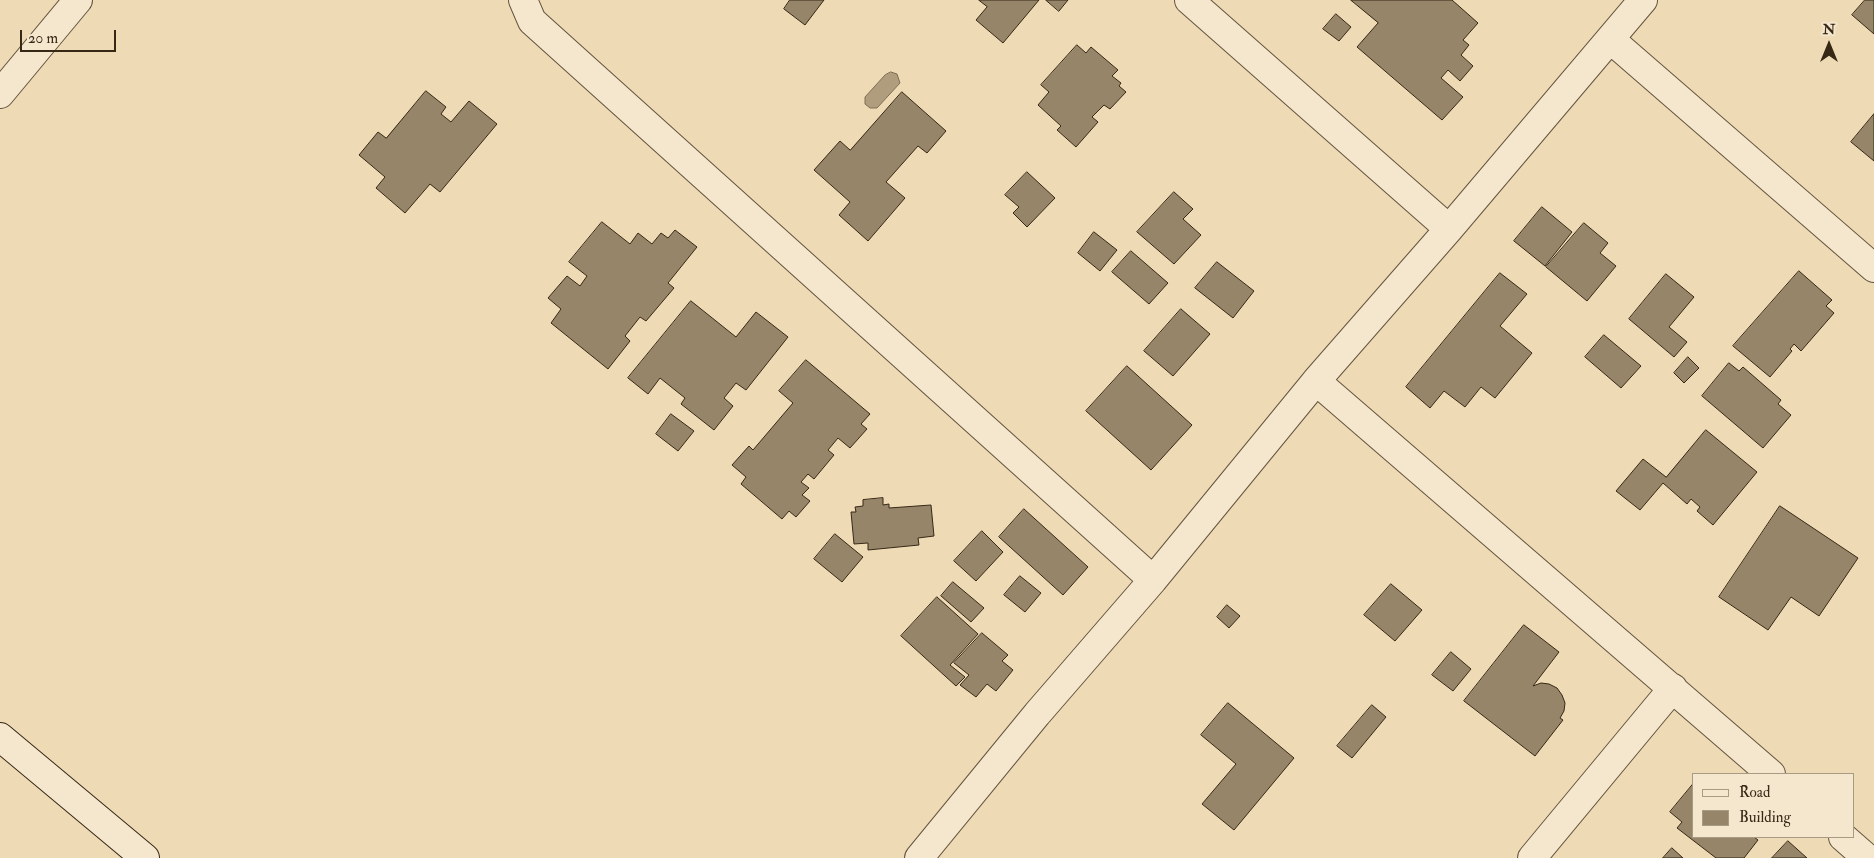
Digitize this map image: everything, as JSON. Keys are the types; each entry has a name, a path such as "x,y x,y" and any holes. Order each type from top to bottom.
{"street":[{"path":"0,94 78,0"},
{"path":"523,0 532,21 1153,580"},
{"path":"1189,0 1449,229"},
{"path":"919,858 1037,714 1153,580 1316,381 1449,229 1643,0"},
{"path":"1610,39 1874,268"},
{"path":"1316,381 1770,773"},
{"path":"1532,858 1673,688"},
{"path":"0,737 145,858"},
{"path":"1844,838 1867,858"}],"shaded area":[{"path":"891,72 897,74 900,83 877,108 870,108 865,104 865,97 885,75"}],"building":[{"path":"790,0 824,0 805,25 784,9"},
{"path":"979,0 1039,0 1003,43 976,20 987,7"},
{"path":"1046,0 1068,0 1059,11"},
{"path":"1351,0 1452,0 1478,23 1463,40 1469,45 1461,55 1473,66 1460,81 1448,70 1441,78 1463,97 1442,120 1357,47 1378,23"},
{"path":"1865,0 1874,0 1874,34 1852,15"},
{"path":"1336,14 1351,27 1339,41 1323,29"},
{"path":"1077,45 1086,53 1091,47 1118,70 1112,76 1121,83 1119,86 1126,92 1110,109 1104,105 1092,117 1098,122 1076,147 1057,130 1061,126 1038,105 1049,92 1041,85"},
{"path":"426,91 446,107 441,114 451,122 469,101 497,124 440,192 430,184 405,213 376,188 385,177 359,155 378,132 386,138"},
{"path":"902,92 946,131 927,153 918,146 886,182 905,198 868,241 839,215 850,202 814,170 840,141 850,150"},
{"path":"1874,114 1874,161 1851,142"},
{"path":"1027,172 1055,198 1027,227 1013,213 1019,207 1005,195"},
{"path":"1174,192 1193,209 1183,219 1201,235 1174,264 1137,232"},
{"path":"1542,207 1572,232 1545,266 1514,241"},
{"path":"602,222 630,244 638,233 652,244 661,233 668,238 675,230 697,247 668,283 674,288 646,321 640,317 625,336 630,341 608,369 551,323 561,309 548,298 567,276 580,286 587,276 569,262"},
{"path":"1584,223 1608,243 1600,253 1616,266 1587,301 1546,267"},
{"path":"1094,232 1117,250 1100,271 1078,253"},
{"path":"1131,251 1168,283 1149,304 1112,272"},
{"path":"1217,262 1254,291 1233,318 1195,288"},
{"path":"1799,271 1832,300 1826,306 1834,313 1801,351 1794,344 1790,349 1792,351 1770,377 1733,346"},
{"path":"1500,273 1527,294 1500,326 1532,353 1495,398 1481,387 1465,407 1444,391 1430,408 1406,387"},
{"path":"1666,274 1694,297 1669,327 1687,342 1674,357 1629,319"},
{"path":"691,301 736,337 756,312 788,337 746,390 736,383 724,398 733,406 714,430 681,404 685,398 660,378 648,394 628,378"},
{"path":"1181,309 1210,334 1173,376 1144,351"},
{"path":"1604,335 1641,366 1621,388 1585,357"},
{"path":"1688,357 1699,368 1684,383 1674,373"},
{"path":"806,360 870,414 861,424 867,429 850,448 838,438 828,450 834,455 814,479 808,474 801,482 809,488 802,495 810,501 796,517 789,511 782,519 741,484 746,477 732,465 749,446 753,450 793,403 779,391"},
{"path":"1729,363 1739,371 1743,367 1781,400 1778,404 1791,415 1763,448 1702,396"},
{"path":"1127,366 1192,425 1151,470 1086,411"},
{"path":"671,414 694,431 678,451 656,434"},
{"path":"1706,430 1757,472 1713,525 1697,511 1700,507 1691,499 1687,504 1663,483 1640,510 1616,491 1643,459 1666,477"},
{"path":"883,498 883,505 889,504 889,508 931,505 934,536 918,538 919,545 868,550 868,543 854,544 851,512 856,512 855,507 863,506 863,500"},
{"path":"1780,506 1858,558 1819,616 1791,597 1768,630 1719,597"},
{"path":"1024,509 1088,567 1063,595 999,537"},
{"path":"982,531 1003,552 976,581 954,561"},
{"path":"835,534 863,557 842,582 814,559"},
{"path":"1020,576 1041,593 1025,612 1004,595"},
{"path":"953,582 984,608 971,622 941,596"},
{"path":"1391,584 1422,610 1395,641 1364,615"},
{"path":"937,597 978,634 950,665 965,677 956,686 901,636"},
{"path":"1227,605 1240,616 1229,628 1217,617"},
{"path":"1524,625 1559,652 1533,686 1541,683 1557,688 1565,703 1564,711 1560,718 1563,720 1535,756 1464,701"},
{"path":"982,633 1008,655 1002,661 1013,670 996,691 987,684 976,697 960,685 969,675 954,663"},
{"path":"1451,652 1471,669 1453,691 1432,675"},
{"path":"1228,703 1294,758 1234,830 1202,804 1236,764 1201,735"},
{"path":"1372,705 1386,717 1352,758 1337,746"},
{"path":"1692,785 1692,838 1755,838 1758,840 1744,858 1716,858 1677,828 1682,822 1670,812"},
{"path":"1788,841 1807,858 1772,858"},
{"path":"1672,848 1683,858 1663,858"}]}
